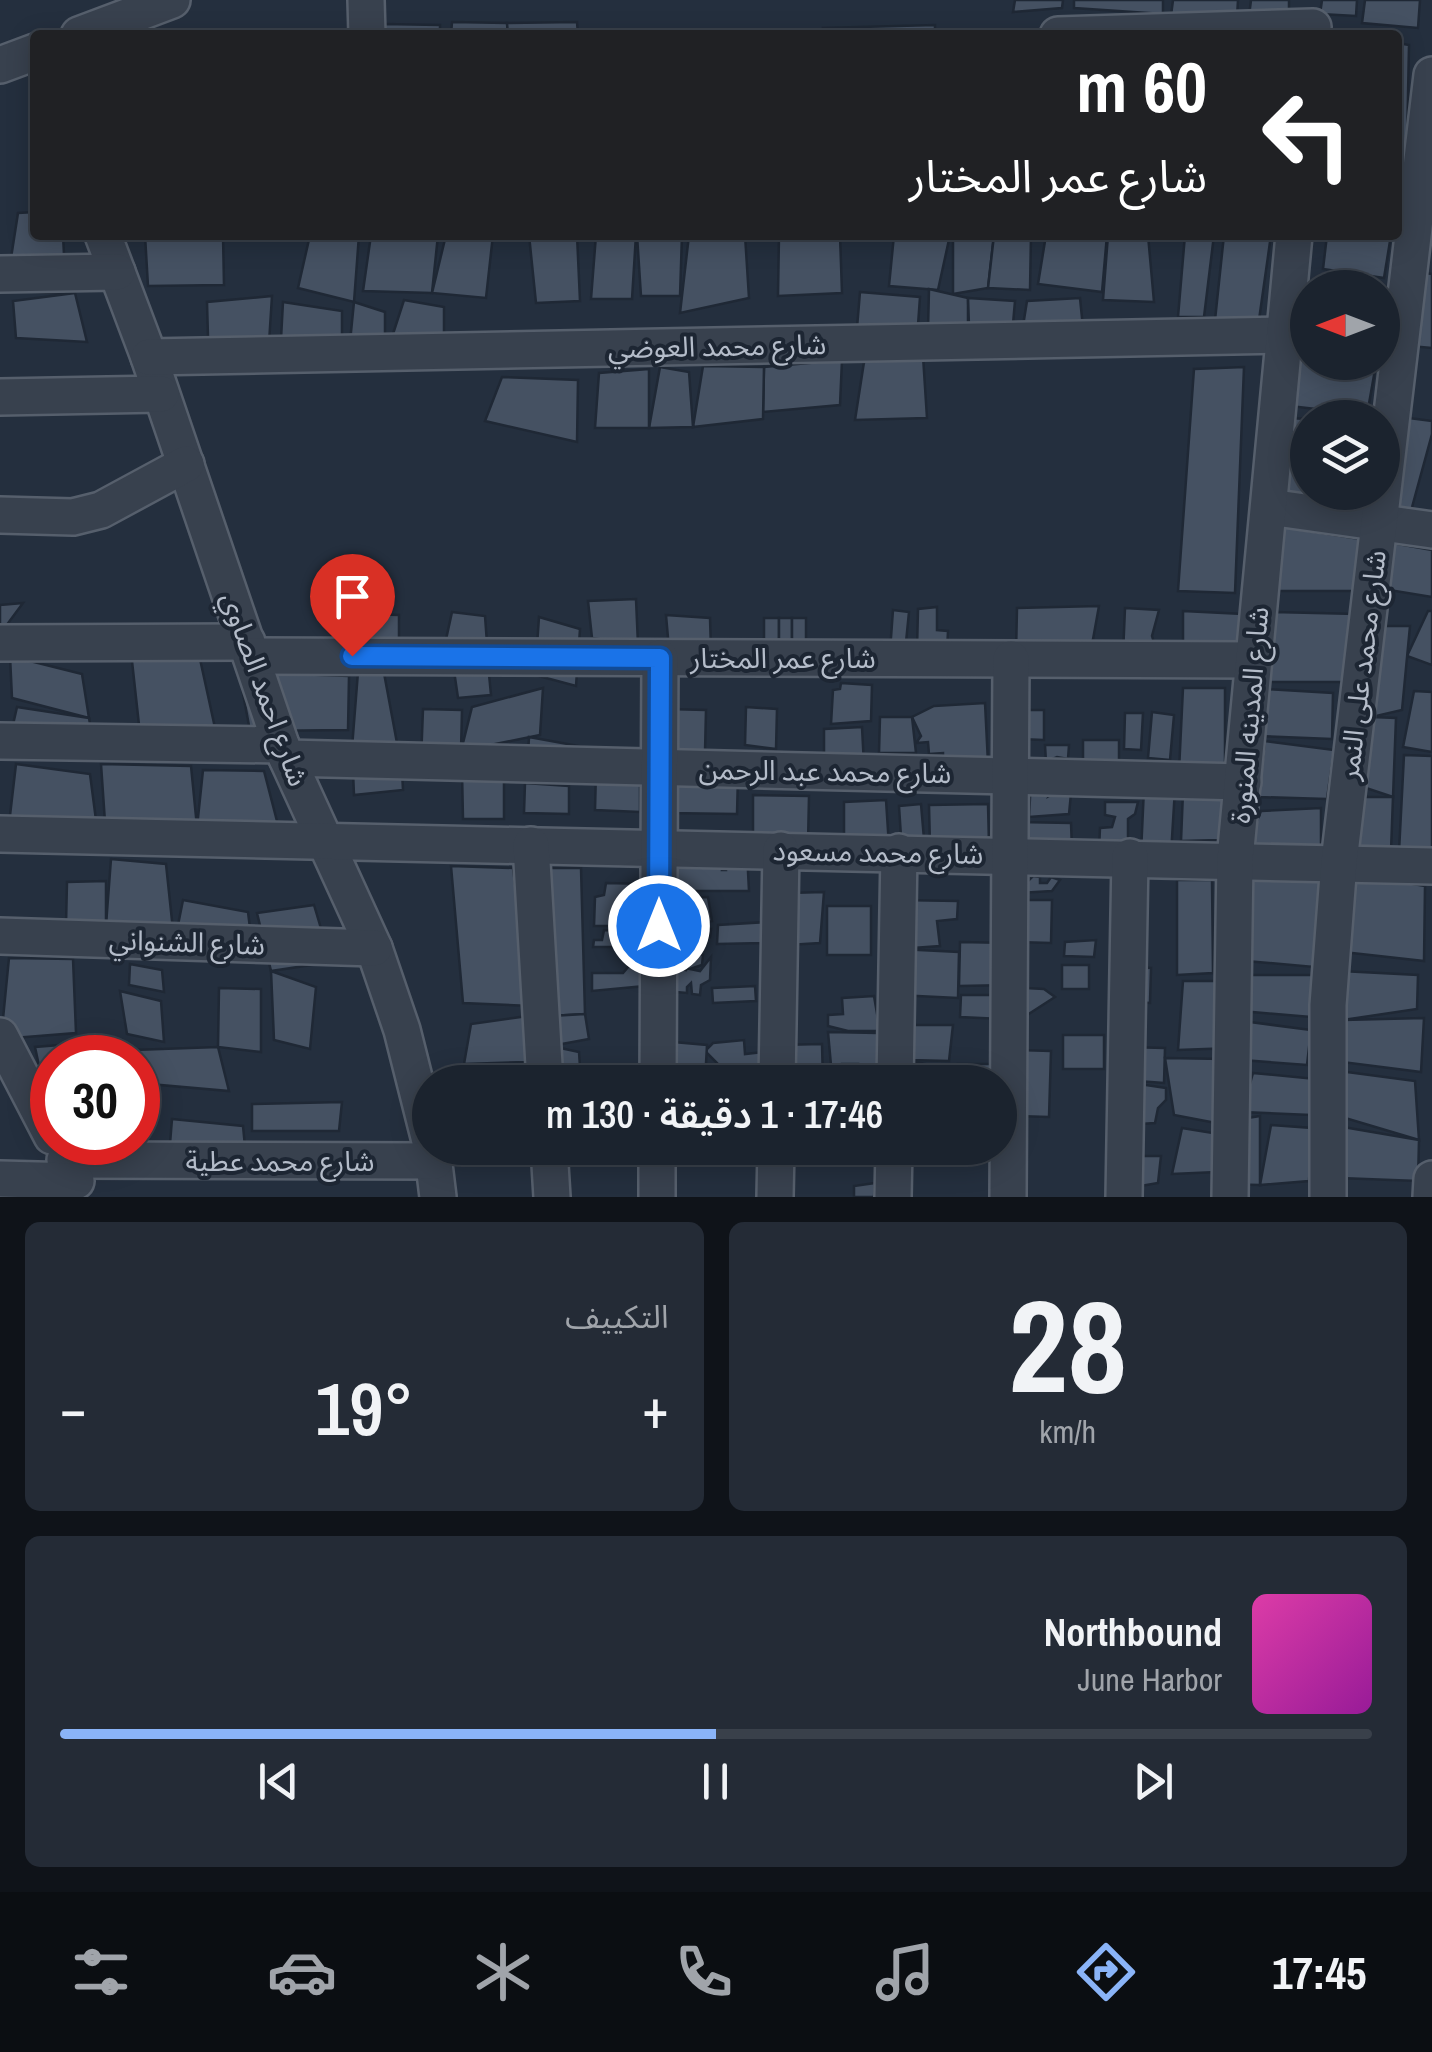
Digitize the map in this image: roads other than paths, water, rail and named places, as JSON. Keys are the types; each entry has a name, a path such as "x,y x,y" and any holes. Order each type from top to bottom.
{"street":[{"path":"92,30 172,0"},
{"path":"366,0 367,30"},
{"path":"1149,30 1313,21"},
{"path":"0,65 30,54"},
{"name":"شارع محمد على النمر","path":"1328,1197 1328,1005 1339,862 1379,522 1422,240 1432,75"},
{"name":"شارع احمد الصاوي","path":"105,240 150,358 284,752 374,948 412,1070"},
{"name":"شارع المدينه المنورة","path":"1230,1197 1236,859 1294,240"},
{"path":"0,274 117,272"},
{"name":"شارع محمد العوضي","path":"150,358 1284,335"},
{"path":"0,397 161,394"},
{"path":"0,515 45,518 87,514 186,464"},
{"path":"1268,508 1432,530"},
{"name":"شارع عمر المختار","path":"0,642 660,658 1254,660"},
{"path":"658,1065 660,658"},
{"path":"1008,1197 1011,659"},
{"name":"شارع محمد عبد الرحمن","path":"0,741 659,767 1243,782"},
{"name":"شارع محمد مسعود","path":"0,834 1130,856 1432,866"},
{"path":"532,845 544,1065"},
{"path":"777,1065 781,850"},
{"path":"895,1065 899,852"},
{"path":"1124,1197 1130,856"},
{"name":"شارع الشنواني","path":"0,936 374,948"},
{"path":"0,1036 30,1093"},
{"name":"شارع محمد عطية","path":"160,1160 412,1151"},
{"name":"شارع محمد عطية","path":"0,1178 58,1165"},
{"name":"شارع احمد الصاوي","path":"434,1165 438,1197"},
{"path":"550,1165 552,1197"},
{"path":"657,1197 658,1165"},
{"path":"775,1197 776,1165"},
{"path":"893,1197 894,1165"},
{"path":"1431,1197 1432,1179"}]}
